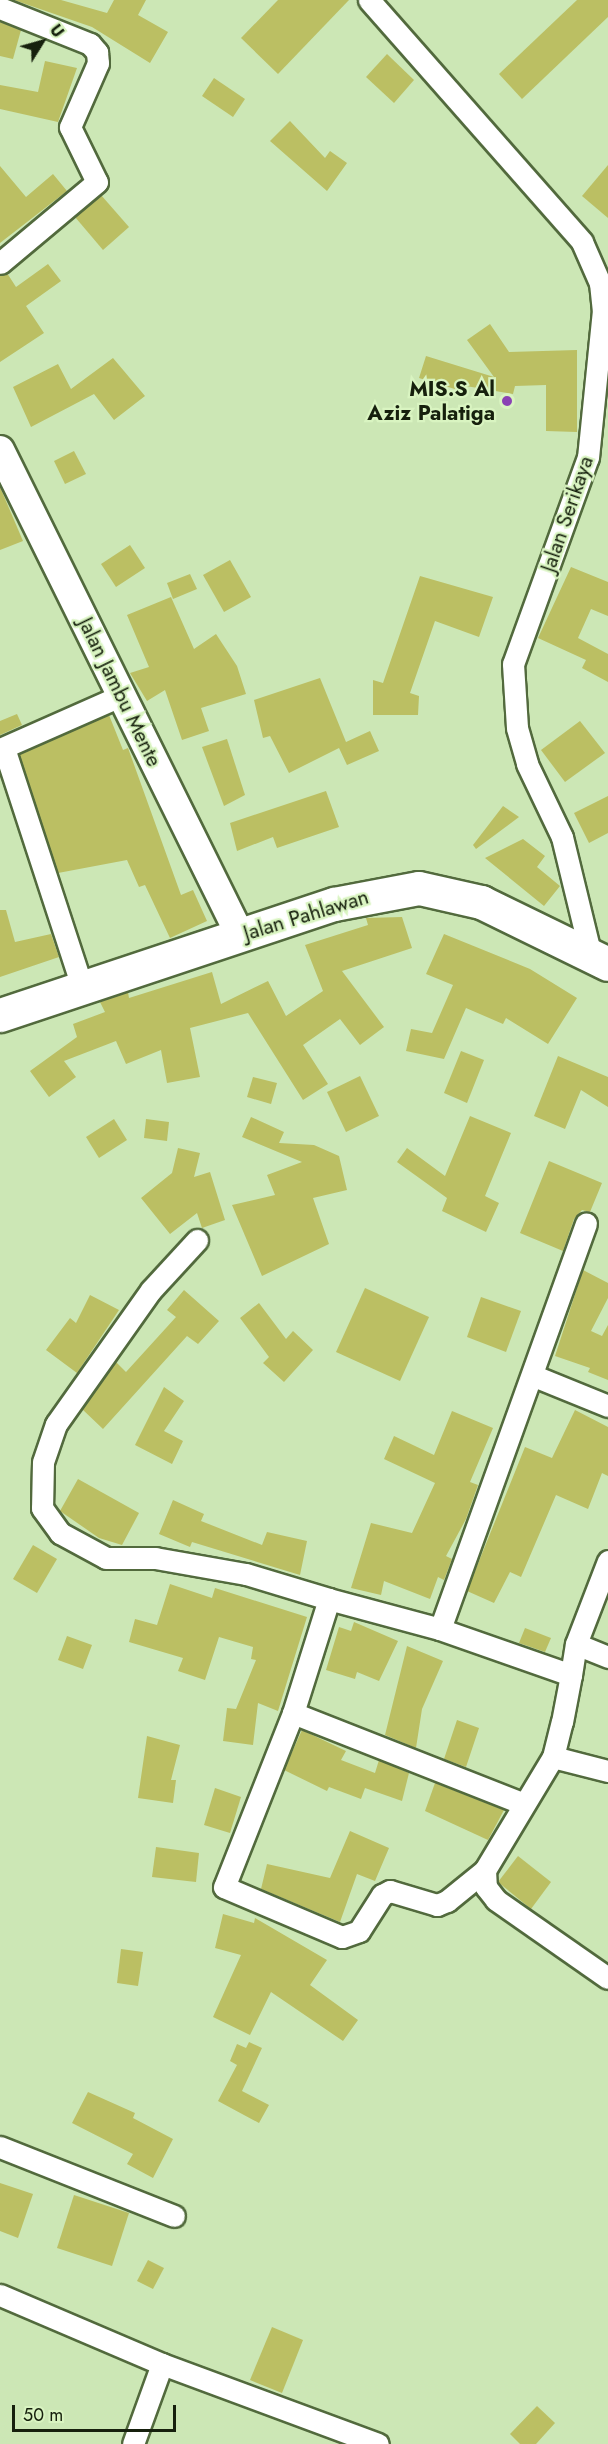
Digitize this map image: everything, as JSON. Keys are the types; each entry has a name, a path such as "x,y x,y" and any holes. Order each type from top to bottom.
{"highway":[{"name":"Jalan Pahlawan","path":"0,1014 83,990 334,904 419,888 481,902 599,958"}],"main road":[{"name":"Jalan Jambu Mente","path":"0,450 240,935"}],"street":[{"name":"Jalan Serikaya","path":"369,0 582,242 600,283 603,310 588,457 513,674 517,728 527,764 562,837 599,958"},
{"path":"0,8 90,44 97,52 98,63 70,127 98,182 0,263"},
{"path":"83,990 2,748 120,696"},
{"path":"440,1629 534,1376 586,1224"},
{"path":"196,1240 151,1290 56,1424 43,1462 42,1508 60,1533 106,1558 155,1558 246,1574 440,1629 571,1675"},
{"path":"534,1376 608,1406"},
{"path":"329,1599 293,1713 224,1887 342,1937 359,1931 382,1894 390,1891 437,1905 485,1870 553,1757 576,1644 608,1561"},
{"path":"576,1644 608,1657"},
{"path":"293,1713 524,1804"},
{"path":"553,1757 608,1772"},
{"path":"485,1870 486,1887 496,1900 608,1978"},
{"path":"0,2146 174,2217"},
{"path":"0,2295 162,2364 378,2444"},
{"path":"133,2444 162,2364"}],"building":[{"path":"14,0 61,0 107,13 114,0 146,0 138,15 168,32 150,63 92,27"},
{"path":"278,0 349,0 278,74 241,38"},
{"path":"577,0 608,0 608,17 522,99 499,74"},
{"path":"0,22 21,30 13,59 0,56"},
{"path":"387,54 414,80 394,103 366,77"},
{"path":"45,61 77,68 58,122 0,109 0,85 38,92"},
{"path":"214,78 245,99 233,117 202,96"},
{"path":"290,121 325,158 330,151 347,163 327,191 270,141"},
{"path":"608,165 608,218 582,196"},
{"path":"0,166 26,197 53,174 67,191 0,243"},
{"path":"101,195 129,227 103,250 75,217"},
{"path":"48,264 61,281 26,306 44,333 0,362 0,275 7,273 16,287"},
{"path":"490,324 509,352 577,350 577,432 546,431 546,385 515,386 513,394 460,385 458,390 419,378 426,356 494,377 467,340"},
{"path":"113,358 145,396 114,420 94,394 31,427 13,387 58,364 71,389"},
{"path":"74,451 86,474 65,484 54,461"},
{"path":"0,487 23,541 0,550"},
{"path":"130,545 145,568 116,587 101,564"},
{"path":"230,560 251,597 224,612 203,575"},
{"path":"571,567 608,582 608,616 591,609 578,638 608,654 608,682 582,668 586,660 538,638"},
{"path":"190,574 197,589 173,599 167,583"},
{"path":"420,576 493,597 479,637 435,621 410,693 419,696 418,715 373,715 373,680 383,683"},
{"path":"171,597 194,649 216,634 237,666 246,694 201,708 209,731 182,740 165,690 147,701 130,673 149,667 127,615"},
{"path":"320,678 346,742 370,731 379,751 347,765 339,748 289,773 270,736 263,738 254,700"},
{"path":"17,714 22,725 0,735 0,721"},
{"path":"109,715 123,750 128,748 181,895 193,890 207,921 170,938 145,885 139,887 127,860 58,873 19,754"},
{"path":"580,721 605,753 565,782 541,750"},
{"path":"227,739 245,795 224,806 202,747"},
{"path":"326,791 339,827 277,848 273,837 237,851 230,823"},
{"path":"608,796 608,833 589,843 574,813"},
{"path":"503,806 519,817 476,849 473,845"},
{"path":"523,839 545,856 537,867 560,886 544,906 485,858"},
{"path":"0,910 6,910 15,942 51,934 59,957 0,977"},
{"path":"402,917 412,948 342,971 384,1027 360,1045 340,1019 303,1045 328,1084 303,1100 248,1013 190,1028 200,1077 167,1083 161,1050 126,1064 116,1041 64,1061 76,1077 49,1097 30,1071 77,1037 73,1024 105,1012 100,1002 128,992 129,998 212,972 221,1004 268,981 286,1016 323,991 305,945 368,925 366,918"},
{"path":"444,934 530,969 577,998 548,1044 506,1018 503,1024 466,1008 444,1059 406,1051 411,1029 432,1033 453,985 426,974"},
{"path":"461,1051 484,1060 467,1103 444,1093"},
{"path":"558,1056 608,1077 608,1107 581,1090 565,1129 534,1116"},
{"path":"360,1076 379,1116 346,1132 327,1092"},
{"path":"253,1077 277,1083 271,1104 247,1097"},
{"path":"470,1116 511,1133 485,1196 499,1203 486,1232 442,1211 447,1198 397,1162 407,1148 445,1176"},
{"path":"251,1117 284,1132 279,1143 314,1145 339,1156 347,1190 313,1198 329,1244 262,1276 232,1205 275,1195 267,1175 302,1162 242,1137"},
{"path":"114,1119 127,1140 99,1158 86,1137"},
{"path":"146,1119 169,1122 167,1141 144,1138"},
{"path":"178,1148 200,1153 194,1177 210,1172 225,1220 202,1228 197,1213 170,1234 141,1198 172,1173"},
{"path":"549,1161 602,1183 590,1212 582,1210 574,1219 563,1251 520,1233"},
{"path":"583,1270 608,1283 608,1298 591,1331 602,1336 608,1325 608,1380 588,1372 590,1368 555,1356"},
{"path":"365,1288 429,1317 400,1381 336,1352"},
{"path":"184,1290 219,1321 198,1344 187,1336 103,1429 82,1409 116,1362 126,1372 176,1317 167,1310"},
{"path":"90,1295 119,1310 77,1373 46,1350 70,1318 76,1323"},
{"path":"481,1297 521,1311 506,1352 467,1337"},
{"path":"259,1303 286,1339 293,1331 313,1350 284,1382 263,1363 269,1357 240,1318"},
{"path":"164,1387 184,1401 164,1431 183,1441 172,1464 135,1445"},
{"path":"575,1410 608,1427 608,1476 602,1473 588,1509 556,1495 521,1577 510,1572 494,1603 467,1591 525,1447 552,1458"},
{"path":"452,1411 493,1428 470,1482 478,1485 466,1519 446,1556 452,1559 444,1580 438,1577 430,1599 384,1581 381,1595 351,1588 371,1523 412,1533 435,1483 384,1459 394,1436 434,1455"},
{"path":"78,1479 139,1513 122,1545 99,1538 60,1511"},
{"path":"173,1500 204,1514 201,1521 262,1545 267,1532 307,1541 300,1575 192,1542 190,1547 159,1534"},
{"path":"33,1545 57,1559 37,1593 13,1579"},
{"path":"170,1584 212,1598 215,1588 307,1617 278,1711 258,1703 253,1745 223,1741 227,1708 236,1709 256,1660 251,1659 253,1647 219,1637 205,1680 178,1671 183,1658 129,1642 135,1619 157,1625"},
{"path":"354,1622 398,1641 379,1681 357,1672 355,1679 326,1670 339,1627 351,1631"},
{"path":"525,1628 551,1638 545,1652 519,1643"},
{"path":"67,1636 92,1645 83,1669 58,1660"},
{"path":"407,1646 443,1661 422,1709 416,1748 385,1735"},
{"path":"457,1720 479,1728 466,1767 444,1759"},
{"path":"302,1730 346,1751 341,1760 375,1773 379,1760 409,1773 402,1801 365,1788 361,1799 329,1787 327,1791 284,1770"},
{"path":"147,1736 180,1745 171,1780 176,1780 173,1803 138,1798"},
{"path":"435,1783 504,1810 488,1840 425,1811"},
{"path":"215,1788 241,1797 230,1833 204,1825"},
{"path":"350,1831 389,1848 375,1881 357,1874 340,1922 261,1889 267,1864 330,1878"},
{"path":"156,1847 199,1853 196,1882 152,1877"},
{"path":"518,1856 551,1882 531,1909 498,1882"},
{"path":"223,1914 254,1923 255,1918 327,1960 310,1985 358,2020 343,2041 271,1992 250,2035 213,2017 241,1955 215,1948"},
{"path":"121,1949 143,1952 138,1986 117,1983"},
{"path":"249,2042 262,2048 242,2091 269,2105 259,2123 218,2101 237,2065 230,2061 237,2044 246,2048"},
{"path":"88,2092 135,2113 133,2118 173,2139 153,2178 127,2164 133,2154 72,2123"},
{"path":"0,2183 33,2194 18,2238 0,2231"},
{"path":"74,2195 129,2213 112,2266 57,2248"},
{"path":"148,2260 164,2268 153,2289 137,2281"},
{"path":"272,2327 303,2340 282,2393 250,2380"},
{"path":"537,2406 555,2423 536,2444 520,2444 510,2434"}],"place":[{"name":"MIS.S Al Aziz Palatiga","path":"507,401"}]}
